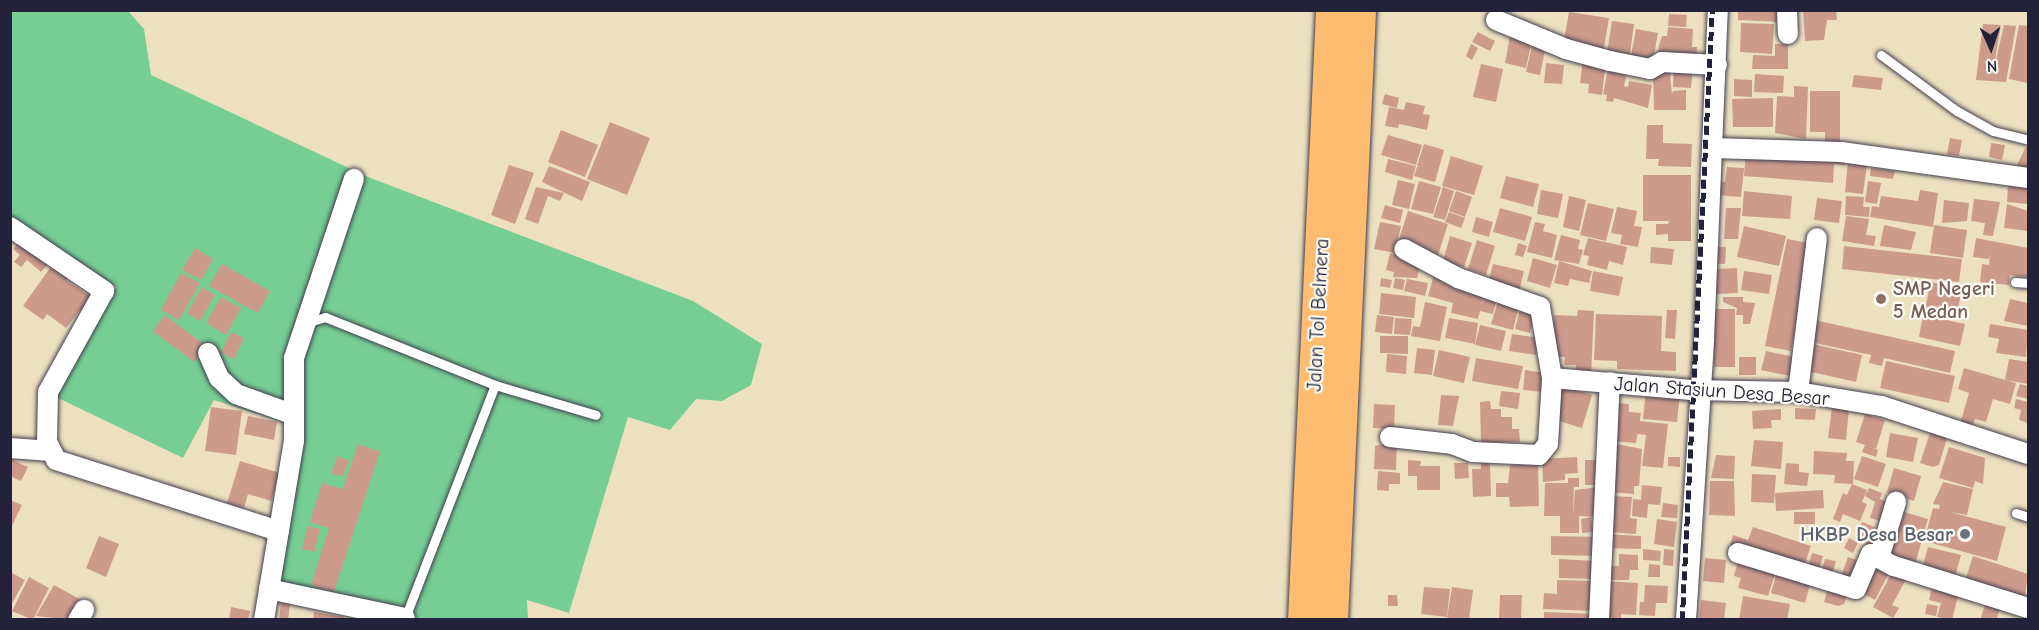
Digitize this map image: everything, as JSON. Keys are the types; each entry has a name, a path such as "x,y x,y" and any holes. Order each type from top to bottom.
{"highway":[{"name":"Jalan Tol Belmera","path":"1304,620 1332,10"},
{"name":"Jalan Tol Belmera","path":"1332,620 1359,10"}],"street":[{"path":"1686,620 1701,390 1718,10"},
{"path":"1787,10 1788,34"},
{"path":"1496,20 1566,49 1650,69 1662,62 1717,64"},
{"path":"1713,148 1841,152 2028,178"},
{"path":"264,620 294,440 292,414 294,358 354,179"},
{"path":"10,227 104,291 48,392 45,424 51,451 56,460 71,467 279,531"},
{"path":"1798,392 1817,238"},
{"path":"1390,437 1452,444 1469,452 1539,454 1548,444 1552,378 1540,307 1458,278 1404,249"},
{"path":"208,353 219,378 236,394 292,414"},
{"name":"Jalan Stasiun Desa Besar","path":"1552,378 1701,390 1798,392 1881,406 2028,454"},
{"path":"1599,620 1610,382"},
{"path":"10,448 51,451"},
{"path":"1880,558 1896,502"},
{"path":"1738,553 1856,589 1871,554 2028,608"},
{"path":"269,589 405,618"}],"lane":[{"path":"1881,55 1975,121 1993,131 2028,140"},
{"path":"2015,282 2028,283"},
{"path":"305,326 315,317 325,317 495,385 596,416"},
{"path":"405,618 495,385"},
{"path":"2016,513 2028,517"}],"green space":[{"path":"11,11 128,11 144,29 151,75 368,177 693,301 762,344 751,385 722,401 696,399 670,430 628,417 569,613 527,600 528,619 393,619 277,581 292,425 214,400 183,458 56,397 116,287 11,224"}],"building":[{"path":"1738,10 1780,10 1780,22 1738,20"},
{"path":"1803,10 1836,10 1837,20 1827,20 1824,40 1805,41"},
{"path":"1569,12 1609,18 1603,53 1563,46"},
{"path":"1669,14 1687,15 1686,27 1668,26"},
{"path":"1612,21 1634,24 1629,61 1607,53"},
{"path":"1741,23 1774,24 1772,54 1740,52"},
{"path":"1983,24 2001,25 1992,77 2004,25 2016,26 2006,82 1976,80"},
{"path":"2019,25 2028,26 2028,83 2009,79"},
{"path":"1668,27 1693,29 1692,47 1697,47 1696,62 1658,59 1659,45 1662,36 1667,36"},
{"path":"1636,29 1658,33 1652,66 1630,61"},
{"path":"1478,32 1495,41 1490,51 1472,42"},
{"path":"1510,36 1532,40 1526,68 1505,63"},
{"path":"1533,42 1546,45 1540,75 1526,72"},
{"path":"1471,44 1478,48 1472,60 1466,56"},
{"path":"1775,44 1788,44 1788,69 1752,69 1753,55 1775,56"},
{"path":"1583,59 1606,61 1602,95 1588,93 1589,84 1580,83"},
{"path":"1546,63 1564,65 1562,84 1544,83"},
{"path":"1481,64 1503,69 1496,102 1473,97"},
{"path":"1669,64 1672,94 1673,91 1686,90 1686,110 1654,110 1653,70"},
{"path":"1674,65 1693,66 1691,88 1673,87"},
{"path":"1608,69 1627,72 1624,86 1628,87 1629,81 1652,85 1648,108 1614,98 1613,102 1606,101 1607,95 1603,94"},
{"path":"1755,74 1784,76 1783,93 1754,92"},
{"path":"1854,75 1883,78 1881,90 1852,87"},
{"path":"1734,79 1752,80 1752,97 1734,96"},
{"path":"1794,86 1808,87 1806,139 1775,133 1777,96 1794,97"},
{"path":"1810,91 1840,91 1840,145 1825,145 1825,132 1810,132"},
{"path":"1385,94 1399,98 1397,108 1382,104"},
{"path":"1773,98 1773,127 1733,127 1732,99"},
{"path":"1406,102 1425,106 1423,114 1430,115 1427,130 1399,124 1398,128 1385,126 1389,107 1404,110"},
{"path":"610,122 650,138 627,195 587,179"},
{"path":"1647,125 1663,125 1663,143 1692,144 1691,167 1658,166 1659,159 1646,159"},
{"path":"561,130 598,145 585,177 548,162"},
{"path":"1388,135 1422,145 1416,165 1381,155"},
{"path":"1950,138 1962,140 1959,156 1947,154"},
{"path":"1991,143 2005,145 2002,160 1989,157"},
{"path":"1424,144 1444,150 1435,182 1414,176 1417,167 1420,167 1417,166"},
{"path":"2026,147 2028,148 2028,171 2017,165"},
{"path":"1746,152 1846,158 1845,165 1834,164 1833,183 1744,176"},
{"path":"1451,156 1483,166 1474,195 1442,186"},
{"path":"1388,159 1416,166 1412,180 1385,172"},
{"path":"1848,162 1867,164 1863,194 1845,192"},
{"path":"509,165 534,173 515,224 491,215"},
{"path":"549,166 590,182 582,201 542,182"},
{"path":"1727,167 1744,168 1741,197 1716,195 1717,182 1725,182"},
{"path":"1871,168 1895,171 1893,179 1870,176"},
{"path":"1643,175 1691,175 1691,241 1668,241 1668,234 1656,235 1656,224 1668,224 1669,221 1643,221"},
{"path":"1506,176 1539,184 1533,207 1500,198"},
{"path":"1398,180 1415,184 1409,209 1392,205"},
{"path":"1419,181 1441,187 1433,214 1411,209"},
{"path":"1868,181 1881,183 1877,204 1865,202"},
{"path":"2008,184 2028,185 2028,204 2007,202"},
{"path":"536,187 564,193 560,201 548,196 538,224 525,219"},
{"path":"1443,187 1454,191 1445,220 1433,217"},
{"path":"1541,190 1563,194 1558,218 1537,214"},
{"path":"1920,190 1938,193 1933,227 1870,217 1872,206 1879,207 1881,196 1918,201"},
{"path":"1456,191 1472,197 1465,217 1449,211"},
{"path":"1744,191 1792,196 1790,219 1742,216"},
{"path":"1569,196 1586,200 1579,231 1563,227"},
{"path":"1846,196 1864,197 1863,207 1870,207 1869,217 1845,215"},
{"path":"1817,198 1842,201 1839,223 1814,220"},
{"path":"1974,199 2000,202 1993,236 1983,235 1985,223 1971,221"},
{"path":"1944,200 1969,203 1967,221 1942,223"},
{"path":"1588,203 1614,209 1606,241 1580,235"},
{"path":"2007,204 2028,211 2028,231 2004,228"},
{"path":"1385,205 1403,210 1400,223 1381,218"},
{"path":"1617,207 1637,211 1634,226 1642,227 1638,247 1620,244 1622,235 1611,233"},
{"path":"1500,208 1532,217 1525,241 1493,232"},
{"path":"1726,208 1741,208 1738,239 1724,239"},
{"path":"1408,211 1448,224 1438,255 1398,242"},
{"path":"1449,212 1465,218 1461,228 1445,222"},
{"path":"1846,216 1869,219 1866,235 1876,236 1874,246 1842,241"},
{"path":"1476,217 1493,222 1489,237 1472,232"},
{"path":"1380,222 1401,226 1395,253 1374,249"},
{"path":"1535,222 1545,224 1543,231 1557,235 1552,258 1527,252"},
{"path":"1884,225 1916,232 1911,250 1880,246"},
{"path":"1934,225 1967,230 1963,258 1930,253"},
{"path":"1744,226 1786,236 1779,266 1737,257"},
{"path":"1561,235 1580,240 1578,249 1583,250 1579,264 1554,260"},
{"path":"24,236 52,259 41,272 27,260 21,267 14,262 20,255 13,249"},
{"path":"1450,236 1472,243 1464,267 1443,261"},
{"path":"1588,238 1627,247 1623,265 1609,261 1607,270 1587,265 1589,256 1583,255"},
{"path":"1976,238 2028,248 2028,277 2010,275 2009,285 1980,282 1982,264 1989,265 1990,253 1989,259 1973,257"},
{"path":"1787,239 1813,244 1791,351 1765,346"},
{"path":"1477,240 1495,246 1486,275 1468,269"},
{"path":"1518,243 1527,246 1523,257 1515,255"},
{"path":"1844,246 1962,259 1959,282 1842,269"},
{"path":"1651,247 1674,249 1672,265 1650,263"},
{"path":"1710,247 1726,247 1725,264 1709,263"},
{"path":"195,248 213,259 201,280 182,270"},
{"path":"1390,253 1422,261 1417,278 1393,277 1394,272 1386,270"},
{"path":"1533,258 1557,265 1550,288 1527,281"},
{"path":"55,261 71,273 66,280 98,302 88,316 80,310 66,328 47,314 43,320 23,306"},
{"path":"1559,261 1592,271 1589,283 1570,279 1568,286 1554,283"},
{"path":"222,264 270,291 258,313 209,286"},
{"path":"1493,264 1524,271 1518,296 1487,289"},
{"path":"1737,268 1738,293 1716,294 1715,269"},
{"path":"1593,271 1623,277 1619,296 1590,291"},
{"path":"1744,271 1772,275 1769,294 1741,290"},
{"path":"181,273 200,283 179,320 161,310"},
{"path":"1434,274 1458,280 1456,289 1484,295 1481,306 1485,295 1497,298 1493,314 1480,311 1478,319 1451,313 1453,303 1428,296"},
{"path":"1381,278 1392,280 1390,288 1380,286"},
{"path":"1395,278 1405,280 1403,290 1393,288"},
{"path":"1407,279 1428,283 1425,296 1404,291"},
{"path":"1931,282 1962,288 1956,319 1924,313"},
{"path":"202,287 215,295 200,321 187,313"},
{"path":"1381,293 1416,297 1414,318 1379,314"},
{"path":"221,297 241,308 226,335 206,323"},
{"path":"1723,297 1743,297 1743,302 1755,303 1750,324 1743,324 1743,315 1736,315 1737,308 1723,302"},
{"path":"1499,298 1520,303 1513,330 1491,324"},
{"path":"2010,299 2028,303 2028,326 2004,321"},
{"path":"1425,302 1447,307 1440,341 1411,336 1413,326 1420,327"},
{"path":"1521,304 1537,308 1530,333 1515,329"},
{"path":"1713,309 1735,309 1735,367 1714,367"},
{"path":"1578,310 1594,311 1591,376 1575,375 1576,365 1564,365 1565,357 1552,357 1554,315 1577,316"},
{"path":"1667,310 1677,310 1675,339 1665,338"},
{"path":"1596,314 1662,316 1661,351 1676,352 1676,371 1617,369 1617,361 1594,360"},
{"path":"165,315 206,346 194,362 153,331"},
{"path":"1377,315 1394,317 1392,334 1375,332"},
{"path":"1923,315 1965,324 1960,346 1919,337"},
{"path":"1395,318 1412,319 1410,335 1394,334"},
{"path":"1449,318 1478,323 1475,344 1445,338"},
{"path":"1810,319 1955,351 1950,373 1884,358 1882,366 1869,363 1871,355 1805,341"},
{"path":"1990,324 2028,330 2026,357 1996,353 1999,339 1988,337"},
{"path":"1480,325 1506,331 1501,351 1475,345"},
{"path":"231,332 244,338 234,359 221,353"},
{"path":"1512,334 1539,338 1536,355 1509,351"},
{"path":"1380,336 1408,336 1408,354 1380,353"},
{"path":"1813,344 1862,355 1856,382 1807,371"},
{"path":"1417,348 1435,350 1432,375 1414,373"},
{"path":"1439,350 1470,357 1464,383 1433,376"},
{"path":"1766,351 1795,357 1790,376 1761,370"},
{"path":"1387,354 1407,356 1406,374 1386,372"},
{"path":"1739,357 1756,357 1756,375 1739,375"},
{"path":"1476,358 1523,366 1518,389 1472,381"},
{"path":"2009,359 2028,362 2028,384 2005,380"},
{"path":"1886,361 1955,376 1949,403 1880,388"},
{"path":"1964,368 2016,383 2010,404 1993,399 1986,422 1975,419 1972,427 1960,424 1969,393 1958,389"},
{"path":"1525,370 1545,373 1543,392 1523,390"},
{"path":"2020,384 2028,386 2028,399 2016,396"},
{"path":"1562,386 1592,395 1582,428 1552,419"},
{"path":"1646,390 1680,393 1677,422 1643,419"},
{"path":"1501,391 1520,393 1518,409 1499,406"},
{"path":"1441,395 1459,396 1453,426 1438,425"},
{"path":"2016,399 2028,402 2028,423 2019,420 2021,410 2014,408"},
{"path":"1490,401 1491,409 1501,409 1501,417 1512,417 1512,429 1519,429 1520,442 1481,443 1480,402"},
{"path":"1614,403 1629,404 1629,412 1641,413 1636,443 1612,441"},
{"path":"1374,404 1395,405 1394,429 1373,428"},
{"path":"211,407 242,411 236,455 205,451"},
{"path":"1832,407 1849,409 1846,440 1828,438"},
{"path":"1795,408 1816,409 1815,420 1795,419"},
{"path":"1781,409 1781,420 1771,420 1772,428 1753,429 1752,411"},
{"path":"1865,414 1885,420 1876,449 1869,447 1878,450 1876,457 1862,452 1865,445 1856,442"},
{"path":"248,416 277,422 274,440 244,434"},
{"path":"1639,421 1668,424 1663,468 1642,466 1646,435 1637,434"},
{"path":"1890,433 1918,438 1913,462 1886,457"},
{"path":"1930,433 1947,438 1939,465 1933,467 1920,463"},
{"path":"1754,440 1783,442 1781,469 1751,466"},
{"path":"1612,443 1642,449 1639,486 1634,486 1634,494 1608,492"},
{"path":"358,444 380,452 334,592 311,585 329,528 310,522 322,483 343,489"},
{"path":"1397,444 1396,470 1374,469 1375,446"},
{"path":"1949,447 1985,458 1983,484 1975,481 1973,488 1939,478"},
{"path":"1814,451 1847,453 1846,461 1854,461 1853,484 1834,483 1835,475 1813,474"},
{"path":"1716,455 1735,456 1734,479 1711,478"},
{"path":"338,456 349,461 342,477 331,473"},
{"path":"1862,456 1886,464 1878,487 1854,479"},
{"path":"1577,457 1578,473 1565,474 1565,480 1543,482 1542,459"},
{"path":"1668,457 1680,457 1680,467 1668,466"},
{"path":"10,459 28,467 21,481 10,476"},
{"path":"1408,460 1421,461 1420,466 1440,466 1440,490 1417,490 1417,476 1408,476"},
{"path":"1585,460 1603,460 1603,485 1585,485"},
{"path":"240,461 280,473 271,501 248,494 244,508 227,503"},
{"path":"1517,461 1538,461 1539,506 1510,507 1509,497 1496,497 1496,483 1508,483 1510,465 1517,465"},
{"path":"1454,463 1468,463 1469,478 1455,479"},
{"path":"1481,463 1490,463 1491,496 1473,497 1472,469 1481,469"},
{"path":"1786,463 1799,464 1799,472 1809,473 1807,486 1784,484"},
{"path":"1894,468 1921,476 1914,501 1887,492"},
{"path":"1378,471 1400,473 1400,484 1389,484 1389,491 1377,490"},
{"path":"1752,474 1776,475 1774,503 1751,502"},
{"path":"1568,478 1579,478 1579,487 1574,487 1573,517 1575,490 1598,487 1599,517 1579,516 1579,533 1560,533 1560,516 1544,516 1545,483 1568,483"},
{"path":"1710,481 1734,481 1735,516 1709,515"},
{"name":"HKBP Desa Besar","path":"1943,482 1973,489 1967,515 1950,512 2006,527 1997,561 1924,541 1933,508 1939,509 1940,505 1933,504"},
{"path":"1852,484 1867,490 1862,502 1867,504 1860,521 1843,514 1840,522 1833,519 1843,493 1847,495"},
{"path":"1642,485 1662,487 1660,505 1648,504 1647,518 1632,516 1633,499 1641,500"},
{"path":"1869,488 1882,493 1880,499 1887,502 1880,521 1870,518 1875,502 1865,496"},
{"path":"1823,490 1824,508 1776,511 1775,493"},
{"path":"1613,496 1632,497 1630,518 1637,519 1636,534 1608,532"},
{"path":"10,500 22,505 10,530"},
{"path":"1663,503 1678,505 1677,518 1661,517"},
{"path":"1897,510 1928,519 1914,568 1884,559"},
{"path":"1794,512 1815,512 1815,524 1794,524"},
{"path":"1591,517 1593,532 1582,533 1581,519"},
{"path":"1657,519 1677,522 1674,547 1654,544"},
{"path":"1862,522 1877,528 1870,546 1855,539"},
{"path":"308,526 320,529 314,552 302,549"},
{"path":"1753,527 1811,546 1802,572 1730,545 1733,535 1748,540"},
{"path":"1604,534 1641,536 1641,549 1604,548"},
{"path":"99,536 119,544 106,577 86,568"},
{"path":"1551,536 1597,537 1597,556 1551,555"},
{"path":"1849,538 1858,543 1853,553 1844,548"},
{"path":"1928,547 1961,555 1955,577 1922,569"},
{"path":"1643,549 1661,551 1660,561 1643,560"},
{"path":"1664,549 1674,550 1673,566 1663,565"},
{"path":"1812,553 1823,556 1818,574 1807,571"},
{"path":"1619,554 1638,555 1638,570 1630,570 1629,580 1604,580 1605,566 1619,566"},
{"path":"1973,556 2028,574 2024,602 1964,584"},
{"path":"1739,557 1777,568 1768,596 1738,588 1741,578 1734,576"},
{"path":"1848,557 1862,562 1854,587 1839,582"},
{"path":"1705,558 1726,560 1724,583 1703,581"},
{"path":"1559,559 1595,561 1594,579 1559,578"},
{"path":"1825,559 1836,561 1831,577 1821,574"},
{"path":"1872,560 1891,569 1875,600 1856,590"},
{"path":"1649,564 1660,565 1660,577 1648,577"},
{"path":"1778,567 1812,577 1805,603 1771,593"},
{"path":"1894,569 1908,576 1892,605 1899,608 1893,618 1873,607"},
{"path":"10,572 25,580 10,607"},
{"path":"29,577 49,588 33,620 12,611"},
{"path":"1557,580 1596,581 1595,611 1543,609 1544,593 1557,594"},
{"path":"1605,581 1638,583 1636,615 1621,614 1621,620 1607,620"},
{"path":"1933,582 1959,592 1952,620 1937,617 1941,603 1929,600"},
{"path":"54,585 83,601 73,620 36,616"},
{"path":"1645,585 1668,586 1667,603 1656,603 1655,616 1639,615 1640,602 1644,602"},
{"path":"1829,585 1848,590 1844,604 1838,606 1824,602"},
{"path":"1424,587 1450,589 1447,617 1421,614"},
{"path":"1452,587 1473,590 1469,620 1447,618"},
{"path":"1388,595 1397,595 1398,606 1388,606"},
{"path":"1500,595 1522,595 1521,620 1499,620"},
{"path":"1743,596 1790,604 1787,620 1739,620"},
{"path":"1987,599 2002,603 1996,620 1980,620"},
{"path":"1701,600 1726,603 1724,620 1699,620"},
{"path":"281,603 290,604 288,620 279,620"},
{"path":"1927,604 1938,606 1936,616 1925,614"},
{"path":"231,607 250,611 248,620 229,620"},
{"path":"314,612 344,617 344,620 313,620"},
{"path":"1544,612 1596,614 1596,620 1544,620"}],"railway":[{"path":"1682,620 1712,10"}],"place":[{"name":"SMP Negeri 5 Medan","path":"1881,299"},
{"name":"HKBP Desa Besar","path":"1965,534"}]}
